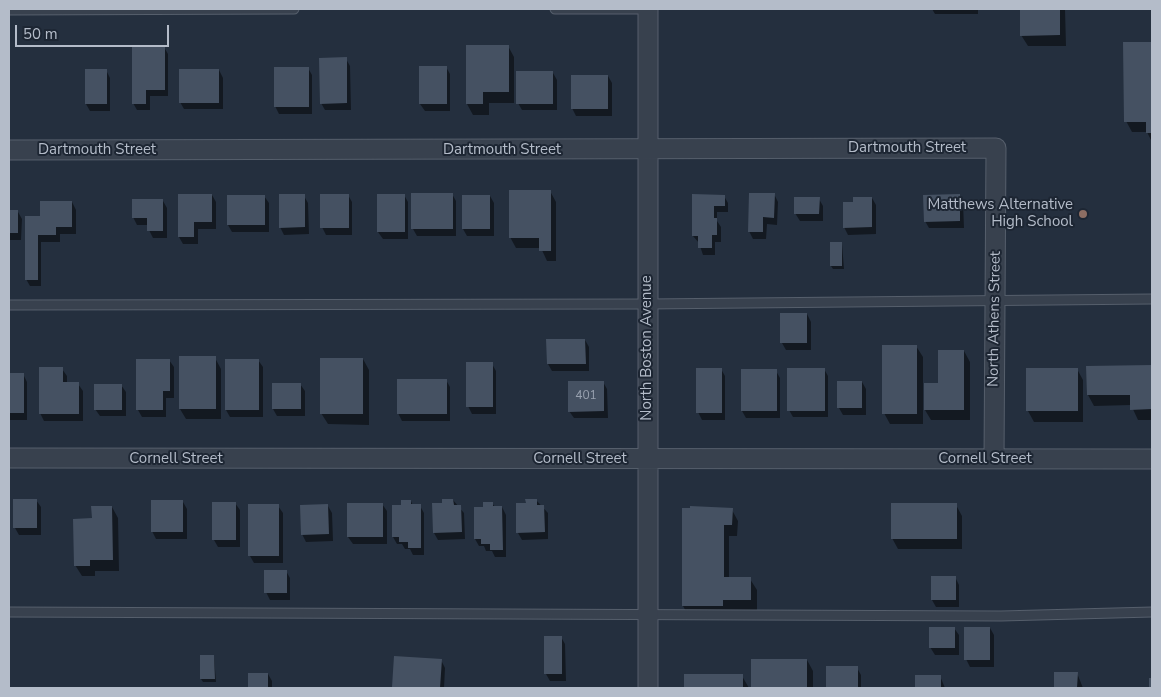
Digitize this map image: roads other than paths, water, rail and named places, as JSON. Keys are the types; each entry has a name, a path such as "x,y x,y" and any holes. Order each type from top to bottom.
{"street":[{"name":"North Boston Avenue","path":"648,9 648,688"},
{"name":"Dartmouth Street","path":"9,150 996,148"},
{"name":"North Athens Street","path":"994,459 996,148"},
{"name":"Cornell Street","path":"9,458 1152,459"}],"lane":[{"path":"9,10 294,9"},
{"path":"554,9 648,9"},
{"path":"9,305 647,304 1152,299"},
{"path":"9,612 1001,616 1152,612"}],"place":[{"name":"Matthews Alternative High School","path":"1083,214"}]}
